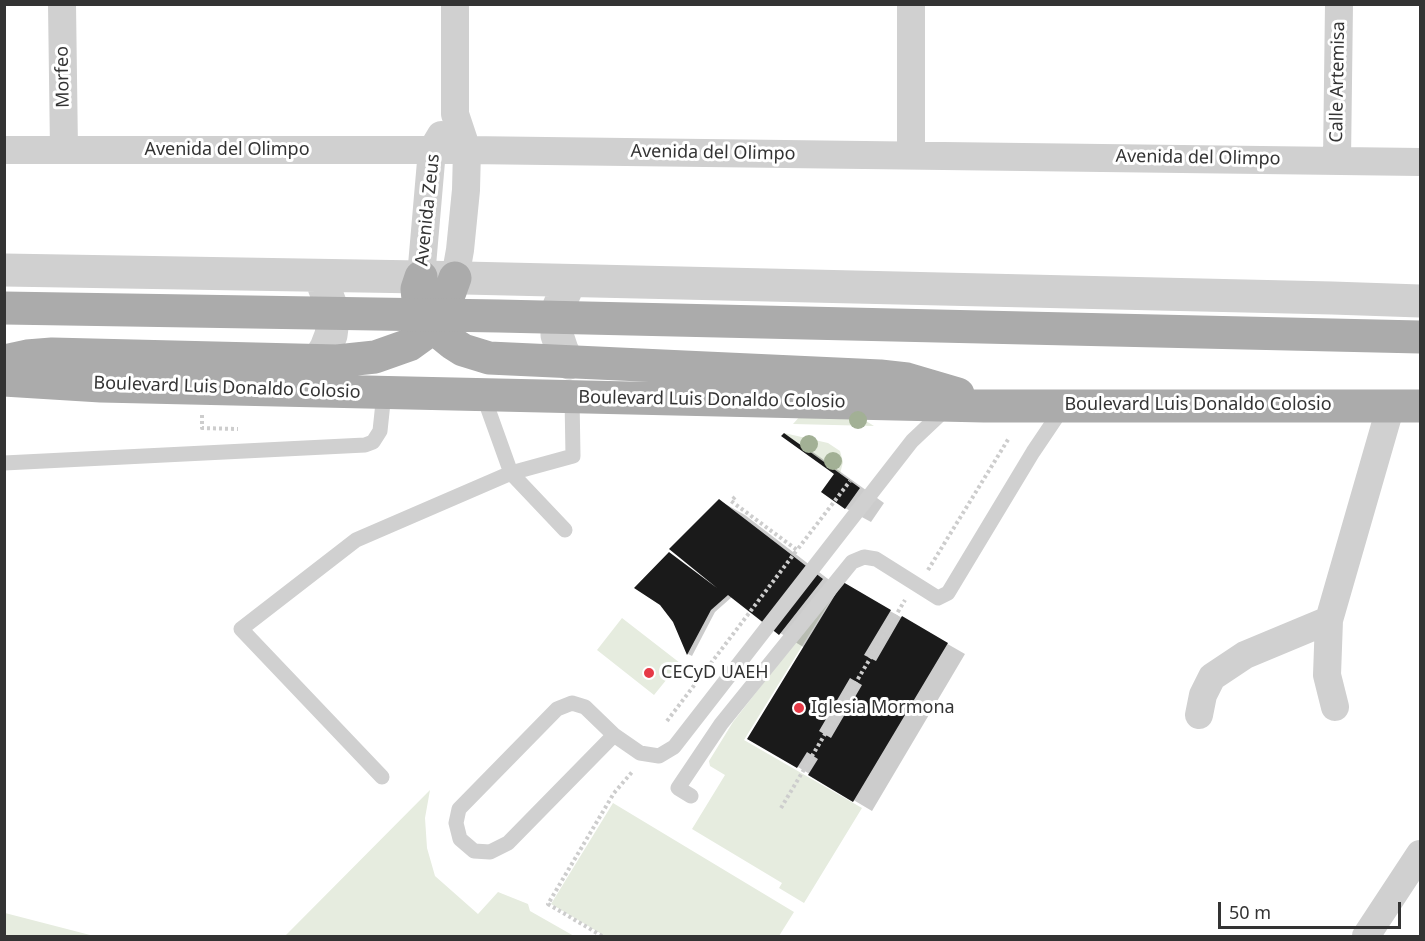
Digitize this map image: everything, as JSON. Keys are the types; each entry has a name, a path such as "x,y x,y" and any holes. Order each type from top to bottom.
{"main road":[{"path":"421,277 417,289 418,299 433,325 452,343 475,355 502,360 880,376 933,385 984,406"},
{"path":"4,361 52,354 352,361 383,355 409,345 427,332 442,314 455,278"},
{"path":"4,308 1420,338"},
{"name":"Boulevard Luis Donaldo Colosio","path":"4,380 100,386 984,406 1406,405"}],"street":[{"name":"Morfeo","path":"62,4 64,150"},
{"name":"Avenida Zeus","path":"455,4 455,114 467,150 466,190 455,278"},
{"path":"911,4 911,155"},
{"name":"Calle Artemisa","path":"1336,160 1339,4"},
{"name":"Avenida Zeus","path":"421,277 432,150 455,114"},
{"name":"Avenida del Olimpo","path":"4,150 467,150 1420,162"},
{"path":"4,270 571,280 1420,301"},
{"path":"316,276 328,296 333,320 331,335 318,361"},
{"path":"569,363 560,342 557,321 561,300 571,280"},
{"path":"1335,707 1327,675 1329,620 1406,405"},
{"path":"1198,715 1203,695 1212,677 1245,655 1329,620"},
{"path":"1366,936 1420,854"}],"lane":[{"path":"4,463 365,445 373,442 380,431 384,393"},
{"path":"483,395 511,473 565,530"},
{"path":"382,777 241,628 356,540 511,473 573,456 572,397"},
{"path":"614,735 508,843 490,852 474,851 460,839 456,823 459,809 557,709 572,703 585,707 614,735 640,753 659,756 674,747 912,441 950,405"},
{"path":"691,796 678,788 721,724 852,562 864,557 876,559 938,598 948,593 1033,452 1064,406"}],"path":[{"path":"781,808 908,594 918,586 1009,438"},
{"path":"664,725 850,481"},
{"path":"735,497 731,501 797,550"},
{"path":"602,936 548,904 614,793 631,772 639,768"}],"shaded area":[{"path":"801,415 858,416 874,426 793,424"},
{"path":"784,433 828,443 840,451 843,462 840,474"},
{"path":"841,583 744,740 862,808 804,903 779,888 782,883 692,829 725,775 710,766 709,761 733,722"},
{"path":"622,618 680,663 654,695 597,650"},
{"path":"430,790 425,818 427,848 435,876 478,914 498,892 528,904 530,911 574,936 285,936"},
{"path":"613,803 794,912 779,936 605,936 551,904"},
{"path":"5,913 94,936 5,936"}],"building":[{"path":"784,433 860,488 845,509 821,492 834,474 781,436"},
{"path":"719,499 823,579 779,635 728,595 711,610 687,655 673,622 660,605 634,588 669,552 717,588 669,549"},
{"name":"Iglesia Mormona","path":"843,582 891,610 864,655 876,661 902,616 948,643 853,802 808,775 818,759 807,752 797,768 747,739","holes":["850,678 862,685 831,738 819,731"]}],"place":[{"name":"CECyD UAEH","path":"649,673"},
{"name":"Iglesia Mormona","path":"799,708"}]}
